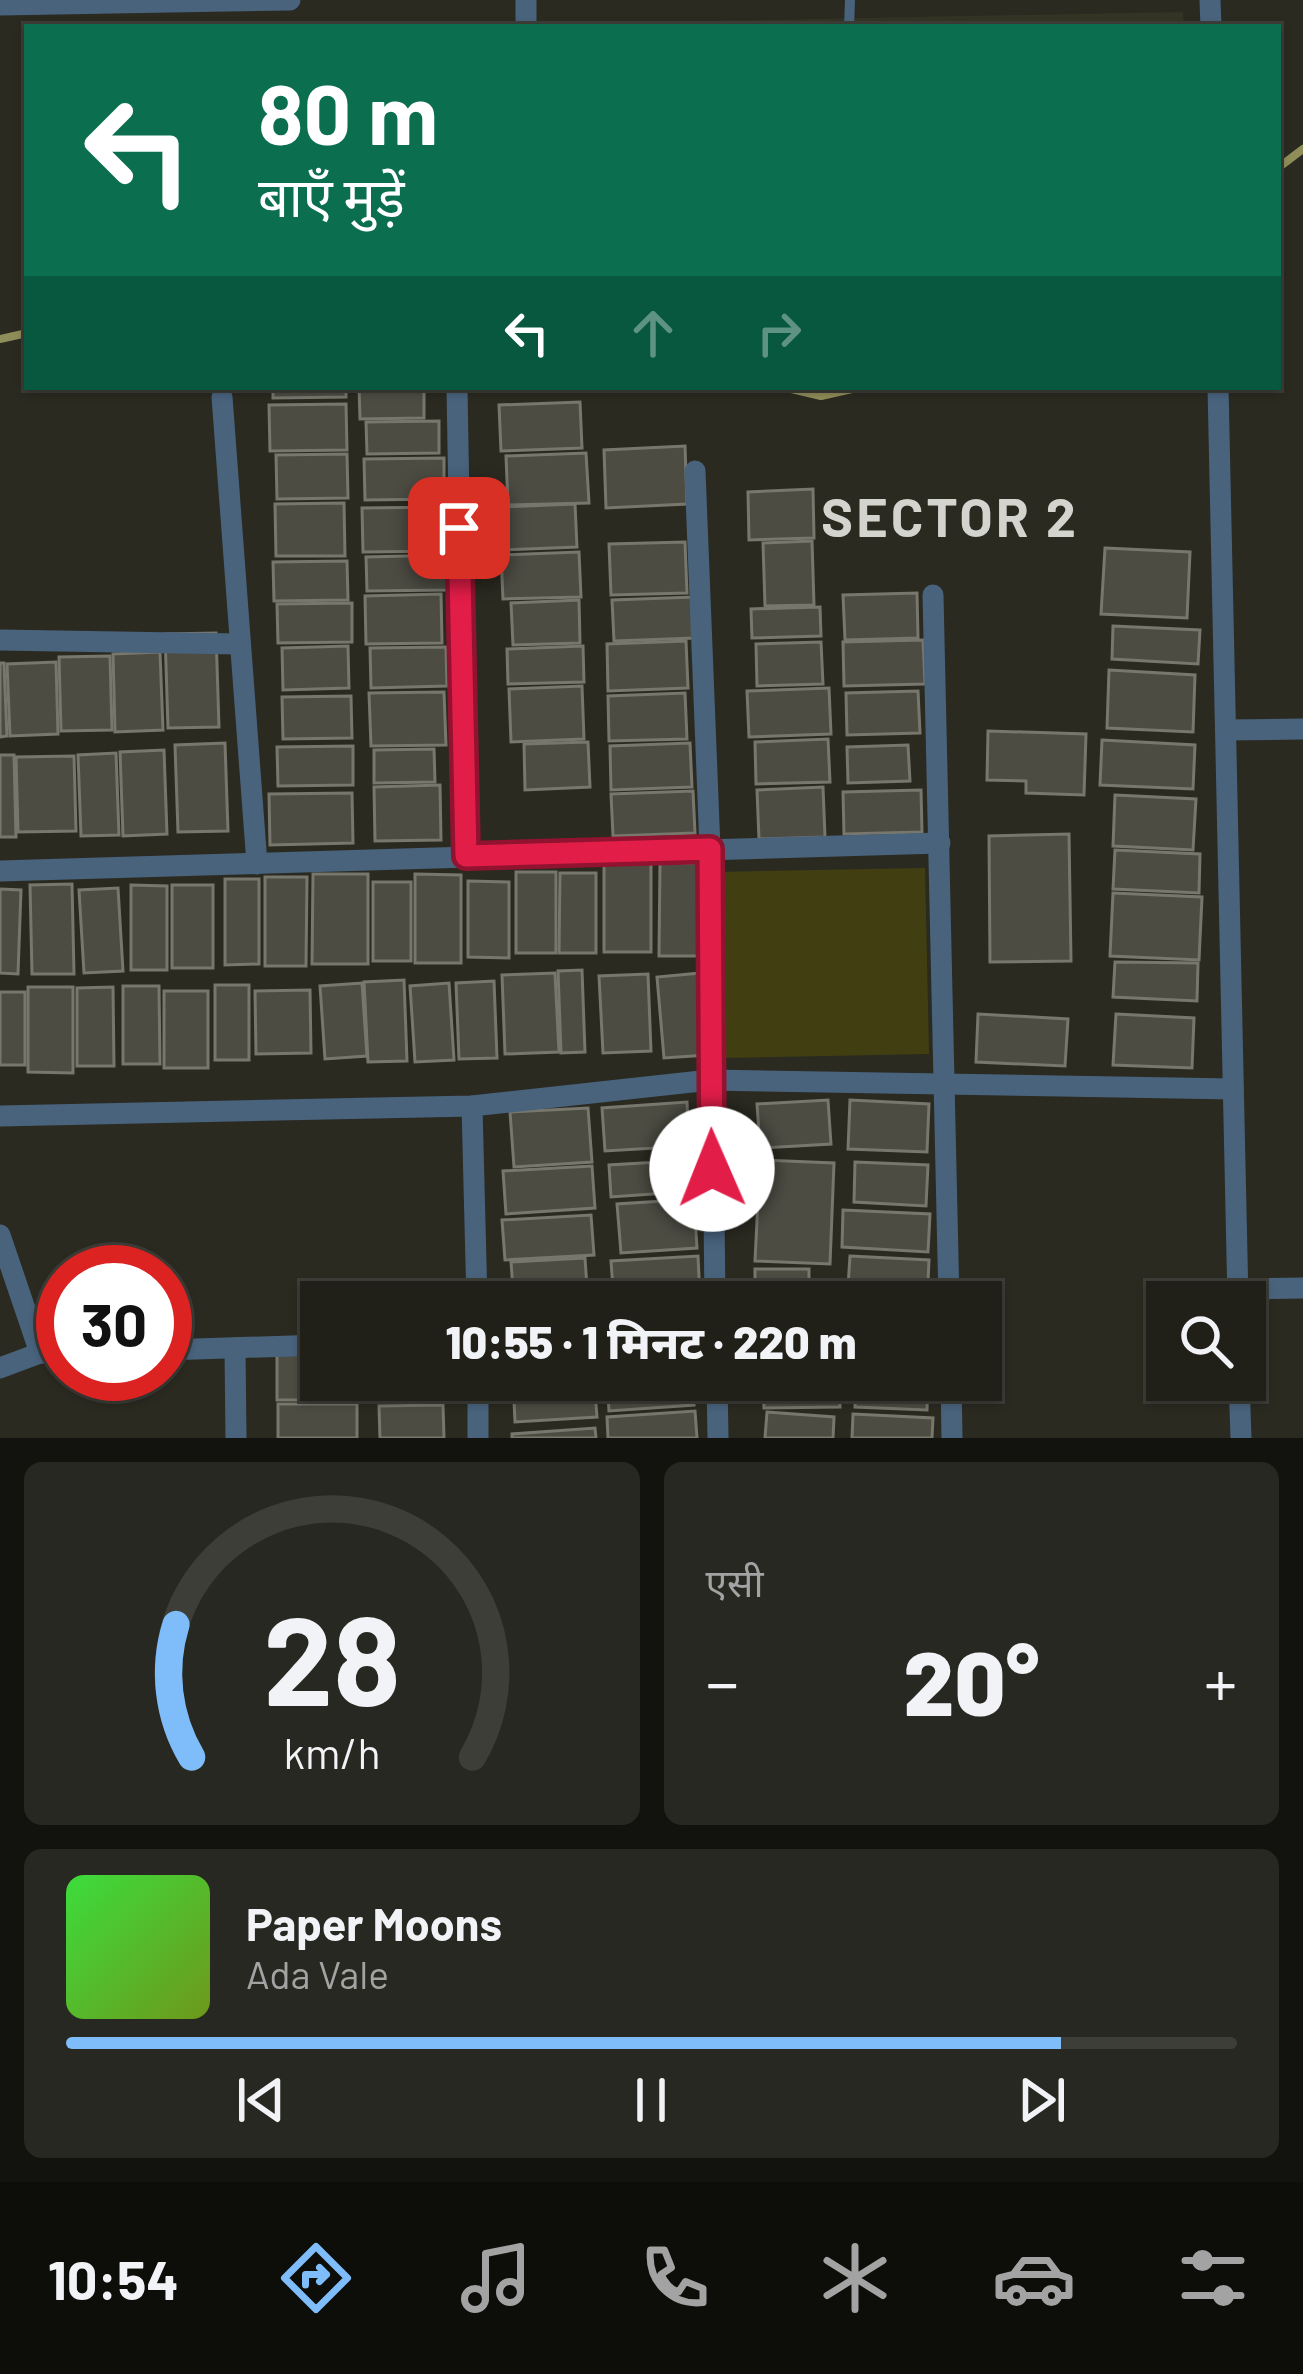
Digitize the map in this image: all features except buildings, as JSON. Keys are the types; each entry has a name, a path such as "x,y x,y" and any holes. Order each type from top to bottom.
{"street":[{"path":"0,5 290,0"},
{"path":"457,390 466,856"},
{"path":"1219,390 1238,1281"},
{"path":"222,397 257,864"},
{"path":"695,470 710,849 715,1281"},
{"path":"933,595 948,1281"},
{"path":"0,640 238,644"},
{"path":"1226,730 1303,729"},
{"path":"0,871 940,842"},
{"path":"0,1116 472,1106 710,1080 1233,1089"},
{"path":"472,1106 476,1281"},
{"path":"0,1235 36,1317"},
{"path":"1266,1292 1303,1288"},
{"path":"192,1349 300,1346"},
{"path":"235,1348 236,1438"},
{"path":"0,1368 36,1358"},
{"path":"478,1401 478,1438"},
{"path":"717,1401 718,1438"},
{"path":"951,1401 952,1438"},
{"path":"1240,1401 1241,1438"}],"shaded area":[{"path":"1183,12 1184,24 651,24"},
{"path":"925,868 929,1054 719,1058 715,872"}],"waterway":[{"path":"1281,166 1303,149"},
{"path":"0,339 24,334"},
{"path":"796,390 821,396 848,390"}],"district":[{"name":"SECTOR 2","path":"950,515"}],"route":[{"path":"459,528 466,856 710,849 712,1169"}]}
